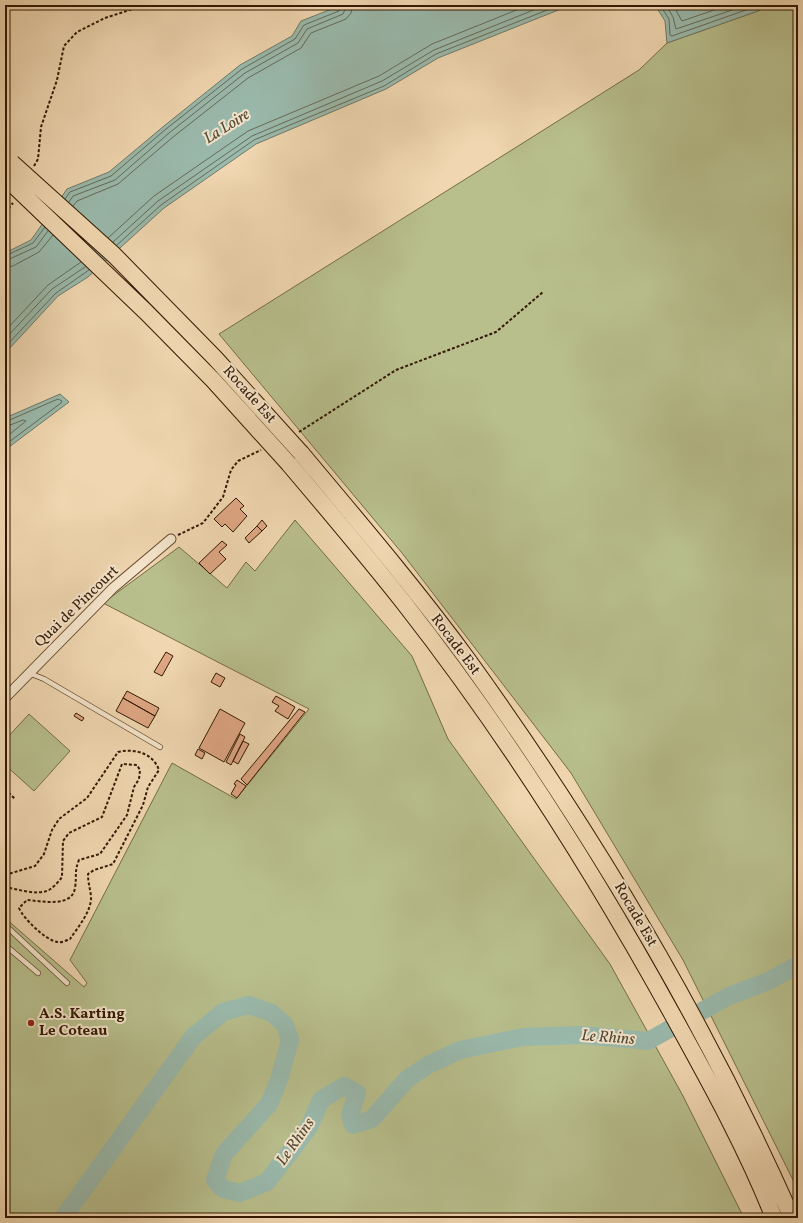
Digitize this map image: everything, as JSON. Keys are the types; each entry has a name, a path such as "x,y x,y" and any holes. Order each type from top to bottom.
{"highway":[{"name":"Rocade Est","path":"7,166 114,255 215,358 302,453 410,584 466,659 525,742 627,900 677,989 734,1132 774,1218"},
{"name":"Rocade Est","path":"7,166 213,380 289,464 404,603 515,756 612,908 662,996 704,1055 765,1157 792,1218"}],"street":[{"name":"Quai de Pincourt","path":"5,698 113,588 172,539"}],"lane":[{"path":"29,673 44,679 160,747"},
{"path":"5,925 67,983"},
{"path":"5,946 38,974"}],"path":[{"path":"30,172 38,159 41,127 57,80 64,46 77,32 105,18 145,5"},
{"path":"5,212 16,198"},
{"path":"297,433 396,370 496,332 543,292"},
{"path":"172,539 203,523 223,496 231,470 238,460 265,448"},
{"path":"5,875 35,866 44,854 52,830 59,819 87,798 118,752 135,750 148,755 157,764 159,770 155,779 148,787 143,805 113,864 94,870 88,874 87,885 91,897 88,910 70,939 59,942 49,939 22,916 19,908 27,900 56,903 68,898 75,889 74,869 79,860 100,854 127,816 134,787 139,779 140,770 137,764 122,764 102,817 69,833 63,841 62,877 56,884 49,890 40,892 5,887"},
{"path":"5,789 15,799"}],"green space":[{"path":"768,5 798,5 798,1190 683,960 571,773 402,553 219,334 639,70 667,43 758,11"},
{"path":"295,520 412,656 448,739 610,964 683,1096 744,1218 5,1218 5,918 84,987 87,983 70,960 172,763 236,799 309,709 103,603 179,547 227,588 246,562 255,571"},
{"path":"29,714 70,751 34,791 5,765 5,740"}],"water":[{"name":"La Loire","path":"342,5 571,5 438,58 386,89 256,144 164,208 88,277 58,296 9,349 5,416 5,253 31,240 67,189 109,172 240,65 292,36 301,21"},
{"path":"655,5 768,5 758,11 667,43 665,21"},
{"path":"60,394 69,402 5,450 5,418"}],"building":[{"path":"236,498 244,506 240,509 247,516 233,532 225,524 222,527 214,519"},
{"path":"262,520 267,526 262,531 257,526"},
{"path":"257,526 262,531 249,543 245,538"},
{"path":"222,541 227,545 219,552 226,559 210,574 199,563"},
{"path":"166,652 173,656 162,676 154,672"},
{"path":"216,673 225,678 220,687 211,682"},
{"path":"127,691 159,708 155,716 123,698"},
{"path":"276,696 295,707 288,719 275,711 279,706 272,702"},
{"path":"123,698 155,716 148,728 116,711"},
{"path":"220,709 245,723 224,762 199,748"},
{"path":"299,709 305,712 247,785 241,779"},
{"path":"76,713 84,718 82,721 74,716"},
{"path":"240,734 245,737 231,765 226,762"},
{"path":"243,741 249,744 238,764 233,761"},
{"path":"198,749 205,753 202,759 195,755"},
{"path":"237,780 246,786 237,798 231,794"}],"waterway":[{"name":"Le Rhins","path":"63,1218 193,1037 223,1012 249,1005 272,1013 285,1025 290,1040 279,1080 269,1104 224,1154 215,1180 223,1189 240,1193 267,1182 309,1127 321,1100 344,1086 357,1093 350,1115 353,1125 372,1119 407,1079 428,1065 460,1050 523,1037 582,1035 648,1041 729,996 766,982 798,965"}],"place":[{"name":"A.S. Karting Le Coteau","path":"31,1023"}]}
